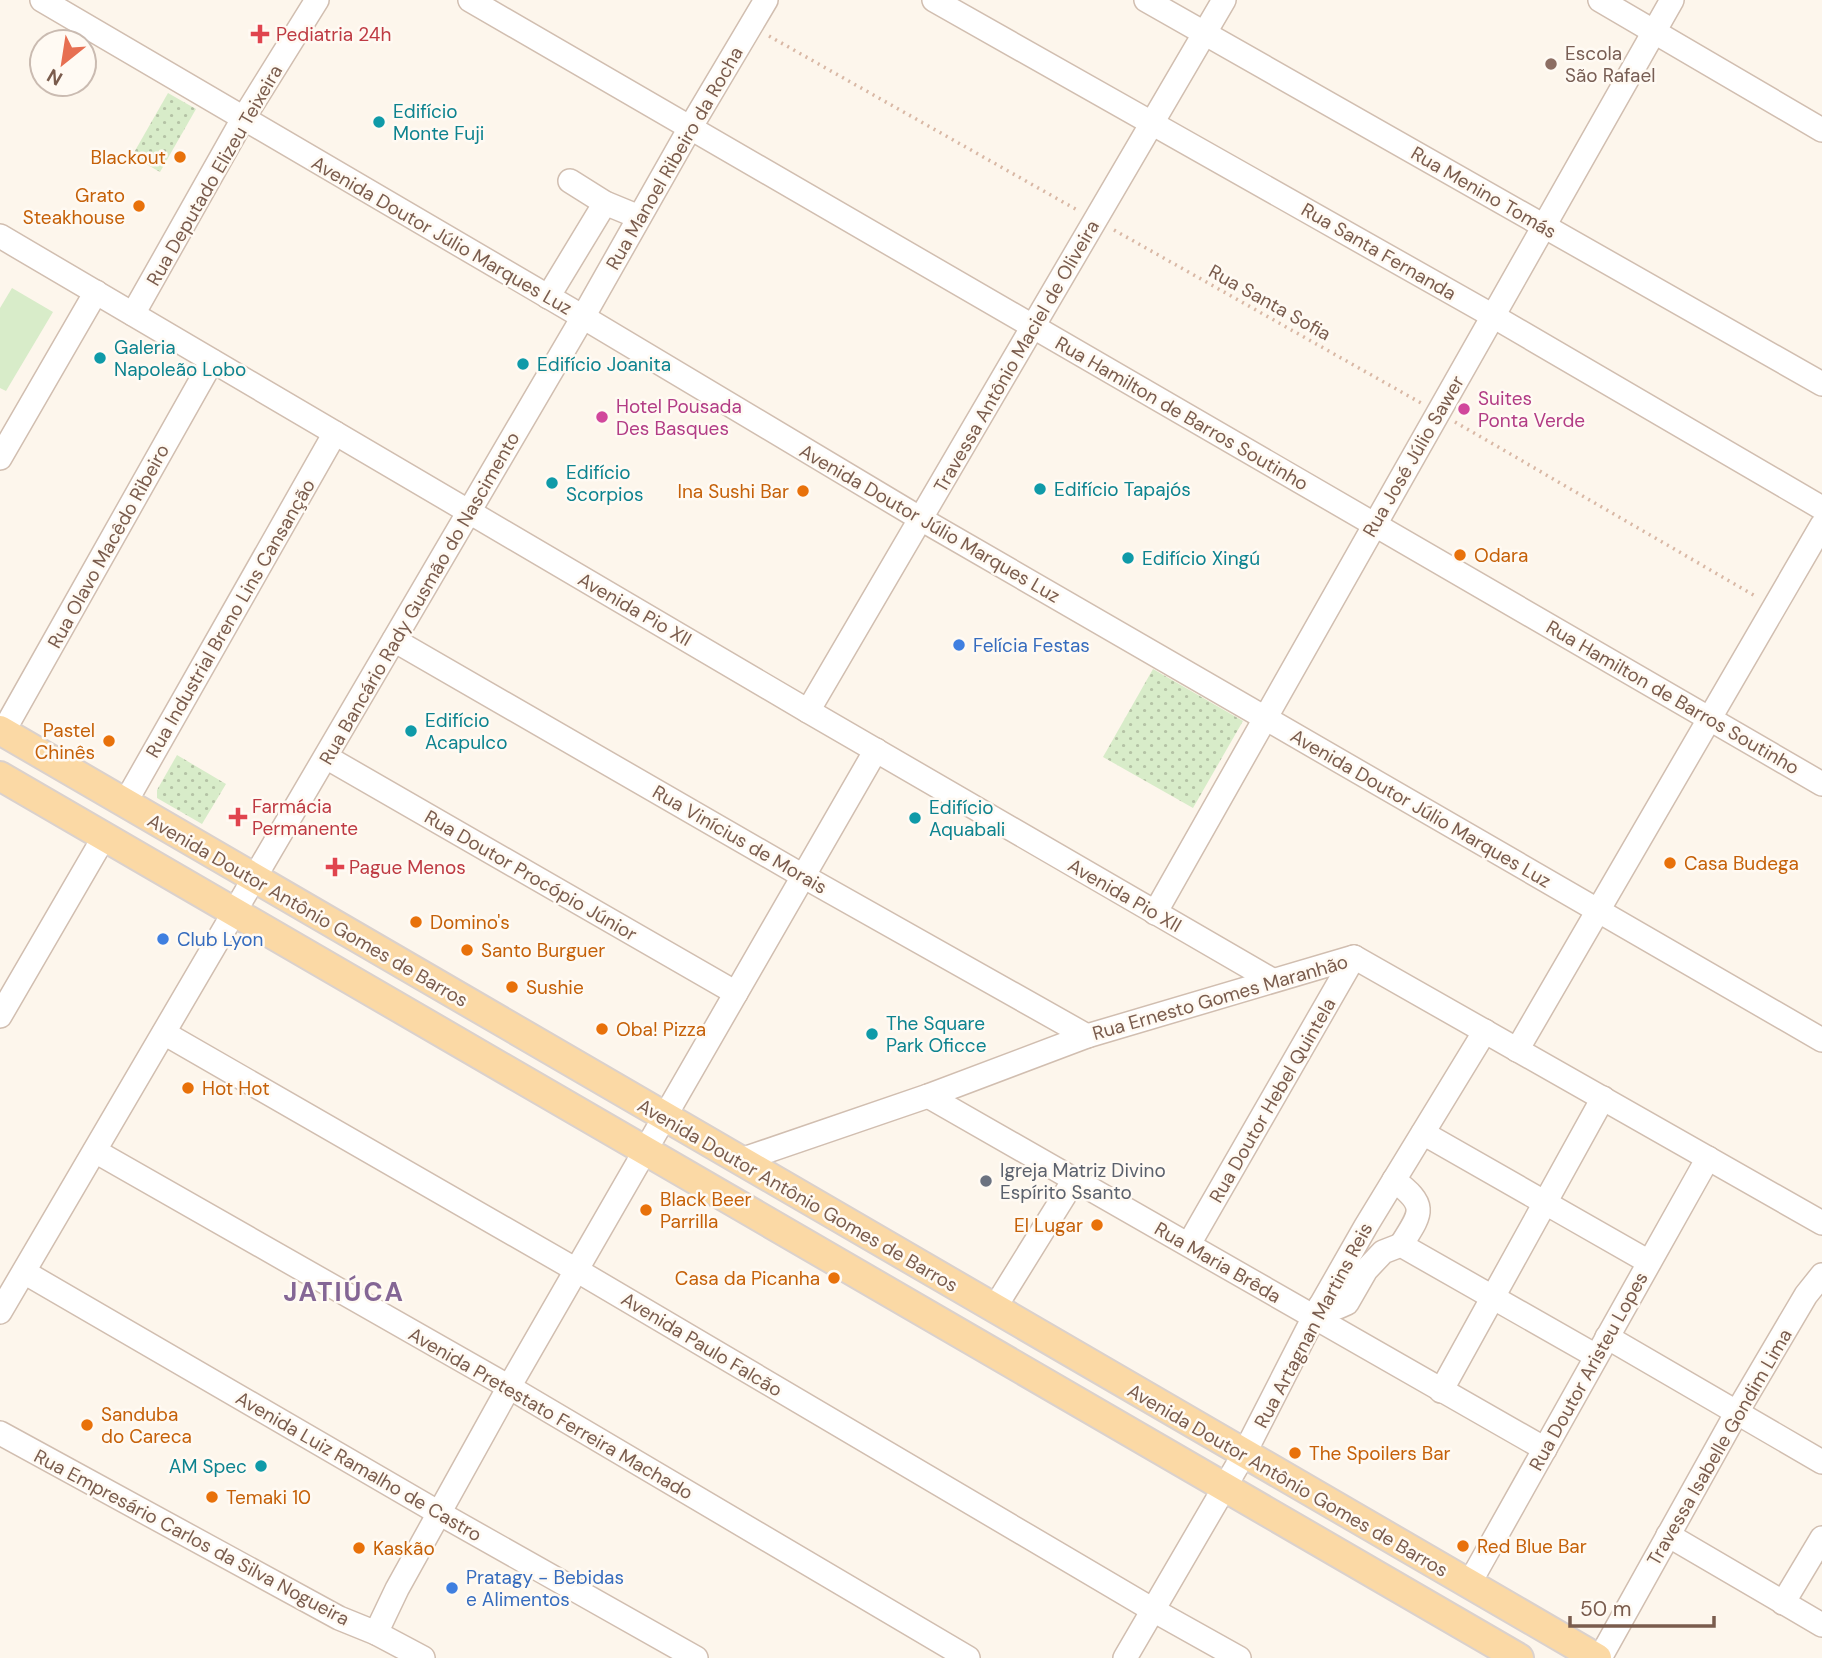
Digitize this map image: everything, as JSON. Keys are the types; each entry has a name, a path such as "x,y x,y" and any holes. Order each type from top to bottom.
{"main road":[{"name":"Avenida Doutor Antônio Gomes de Barros","path":"5,738 255,878 738,1161 1599,1658"},
{"name":"Avenida Doutor Antônio Gomes de Barros","path":"0,776 1519,1658"}],"street":[{"name":"Avenida Doutor Júlio Marques Luz","path":"42,0 583,317 920,519 1822,1040"},
{"name":"Rua Deputado Elizeu Teixeira","path":"133,314 243,119 317,0"},
{"name":"Rua Hamilton de Barros Soutinho","path":"470,0 1822,784"},
{"name":"Rua Manoel Ribeiro da Rocha","path":"583,317 766,0"},
{"name":"Rua Santa Fernanda","path":"934,0 1493,316 1822,508"},
{"name":"Rua Menino Tomás","path":"1146,0 1822,384"},
{"name":"Travessa Antônio Maciel de Oliveira","path":"808,711 1224,0"},
{"path":"1600,0 1822,131"},
{"name":"Rua José Júlio Sawer","path":"1155,912 1672,0"},
{"path":"570,181 606,203 639,218"},
{"path":"548,297 606,203"},
{"name":"Avenida Pio XII","path":"0,236 1272,980"},
{"path":"579,250 608,274"},
{"path":"0,458 96,292"},
{"name":"Rua Bancário Rady Gusmão do Nascimento","path":"0,1312 583,317"},
{"name":"Rua Olavo Macêdo Ribeiro","path":"5,738 212,361"},
{"name":"Rua Industrial Breno Lins Cansanção","path":"125,803 335,433"},
{"path":"1517,1050 1822,525"},
{"name":"Rua Vinícius de Morais","path":"394,640 1087,1036"},
{"path":"387,1658 376,1633 439,1513 876,750"},
{"name":"Rua Doutor Procópio Júnior","path":"326,757 736,993"},
{"path":"0,1016 104,837"},
{"name":"Rua Ernesto Gomes Maranhão","path":"738,1161 928,1096 1087,1036 1354,957 1822,1223"},
{"name":"Rua Doutor Hebel Quintela","path":"1189,1244 1354,957"},
{"name":"Rua Artagnan Martins Reis","path":"1125,1658 1244,1454 1317,1311 1485,1031"},
{"name":"Avenida Paulo Falcão","path":"164,1033 578,1271 1238,1658"},
{"name":"Rua Maria Brêda","path":"928,1096 1189,1244 1317,1311 1441,1391 1545,1449"},
{"path":"1441,1391 1603,1098"},
{"path":"1423,1133 1649,1262"},
{"name":"Avenida Pretestato Ferreira Machado","path":"95,1151 509,1387 968,1658"},
{"name":"Rua Doutor Aristeu Lopes","path":"1469,1584 1708,1157"},
{"path":"994,1309 1074,1180"},
{"path":"1317,1311 1346,1303 1366,1270 1383,1252 1401,1245 1417,1220 1415,1196 1394,1180"},
{"path":"1401,1245 1492,1299 1602,1346 1737,1412 1822,1462"},
{"name":"Avenida Luiz Ramalho de Castro","path":"24,1272 439,1513 696,1658"},
{"name":"Travessa Isabelle Gondim Lima","path":"1599,1658 1737,1412 1806,1295 1822,1275"},
{"name":"Rua Empresário Carlos da Silva Nogueira","path":"0,1433 339,1618 376,1633 423,1658"},
{"path":"1668,1535 1822,1625"},
{"path":"1783,1602 1822,1538"}],"path":[{"name":"Rua Santa Sofia","path":"751,25 1438,413 1774,607"}],"green space":[{"path":"168,93 196,109 160,172 132,156"},
{"path":"12,288 53,312 6,391 0,388 0,308"},
{"path":"1153,669 1243,721 1193,808 1103,757"},
{"path":"177,755 226,784 202,824 157,798 157,790"}],"place":[{"name":"Pediatria 24h","path":"260,34"},
{"name":"Escola São Rafael","path":"1551,64"},
{"name":"Edifício Monte Fuji","path":"379,122"},
{"name":"Blackout","path":"180,157"},
{"name":"Grato Steakhouse","path":"139,206"},
{"name":"Galeria Napoleão Lobo","path":"100,358"},
{"name":"Edifício Joanita","path":"523,364"},
{"name":"Suites Ponta Verde","path":"1464,409"},
{"name":"Hotel Pousada Des Basques","path":"602,417"},
{"name":"Edifício Scorpios","path":"552,483"},
{"name":"Edifício Tapajós","path":"1040,489"},
{"name":"Ina Sushi Bar","path":"803,491"},
{"name":"Odara","path":"1460,555"},
{"name":"Edifício Xingú","path":"1128,558"},
{"name":"Felícia Festas","path":"959,645"},
{"name":"Edifício Acapulco","path":"411,731"},
{"name":"Pastel Chinês","path":"109,741"},
{"name":"Farmácia Permanente","path":"238,817"},
{"name":"Edifício Aquabali","path":"915,818"},
{"name":"Casa Budega","path":"1670,863"},
{"name":"Pague Menos","path":"335,867"},
{"name":"Domino's","path":"416,922"},
{"name":"Club Lyon","path":"163,939"},
{"name":"Santo Burguer","path":"467,950"},
{"name":"Sushie","path":"512,987"},
{"name":"Oba! Pizza","path":"602,1029"},
{"name":"The Square Park Oficce","path":"872,1034"},
{"name":"Hot Hot","path":"188,1088"},
{"name":"Igreja Matriz Divino Espírito Ssanto","path":"986,1181"},
{"name":"Black Beer Parrilla","path":"646,1210"},
{"name":"El Lugar","path":"1097,1225"},
{"name":"Casa da Picanha","path":"834,1278"},
{"name":"Sanduba do Careca","path":"87,1425"},
{"name":"The Spoilers Bar","path":"1295,1453"},
{"name":"AM Spec","path":"261,1466"},
{"name":"Temaki 10","path":"212,1497"},
{"name":"Red Blue Bar","path":"1463,1546"},
{"name":"Kaskão","path":"359,1548"},
{"name":"Pratagy - Bebidas e Alimentos","path":"452,1588"}],"district":[{"name":"JATIÚCA","path":"344,1292"}]}
